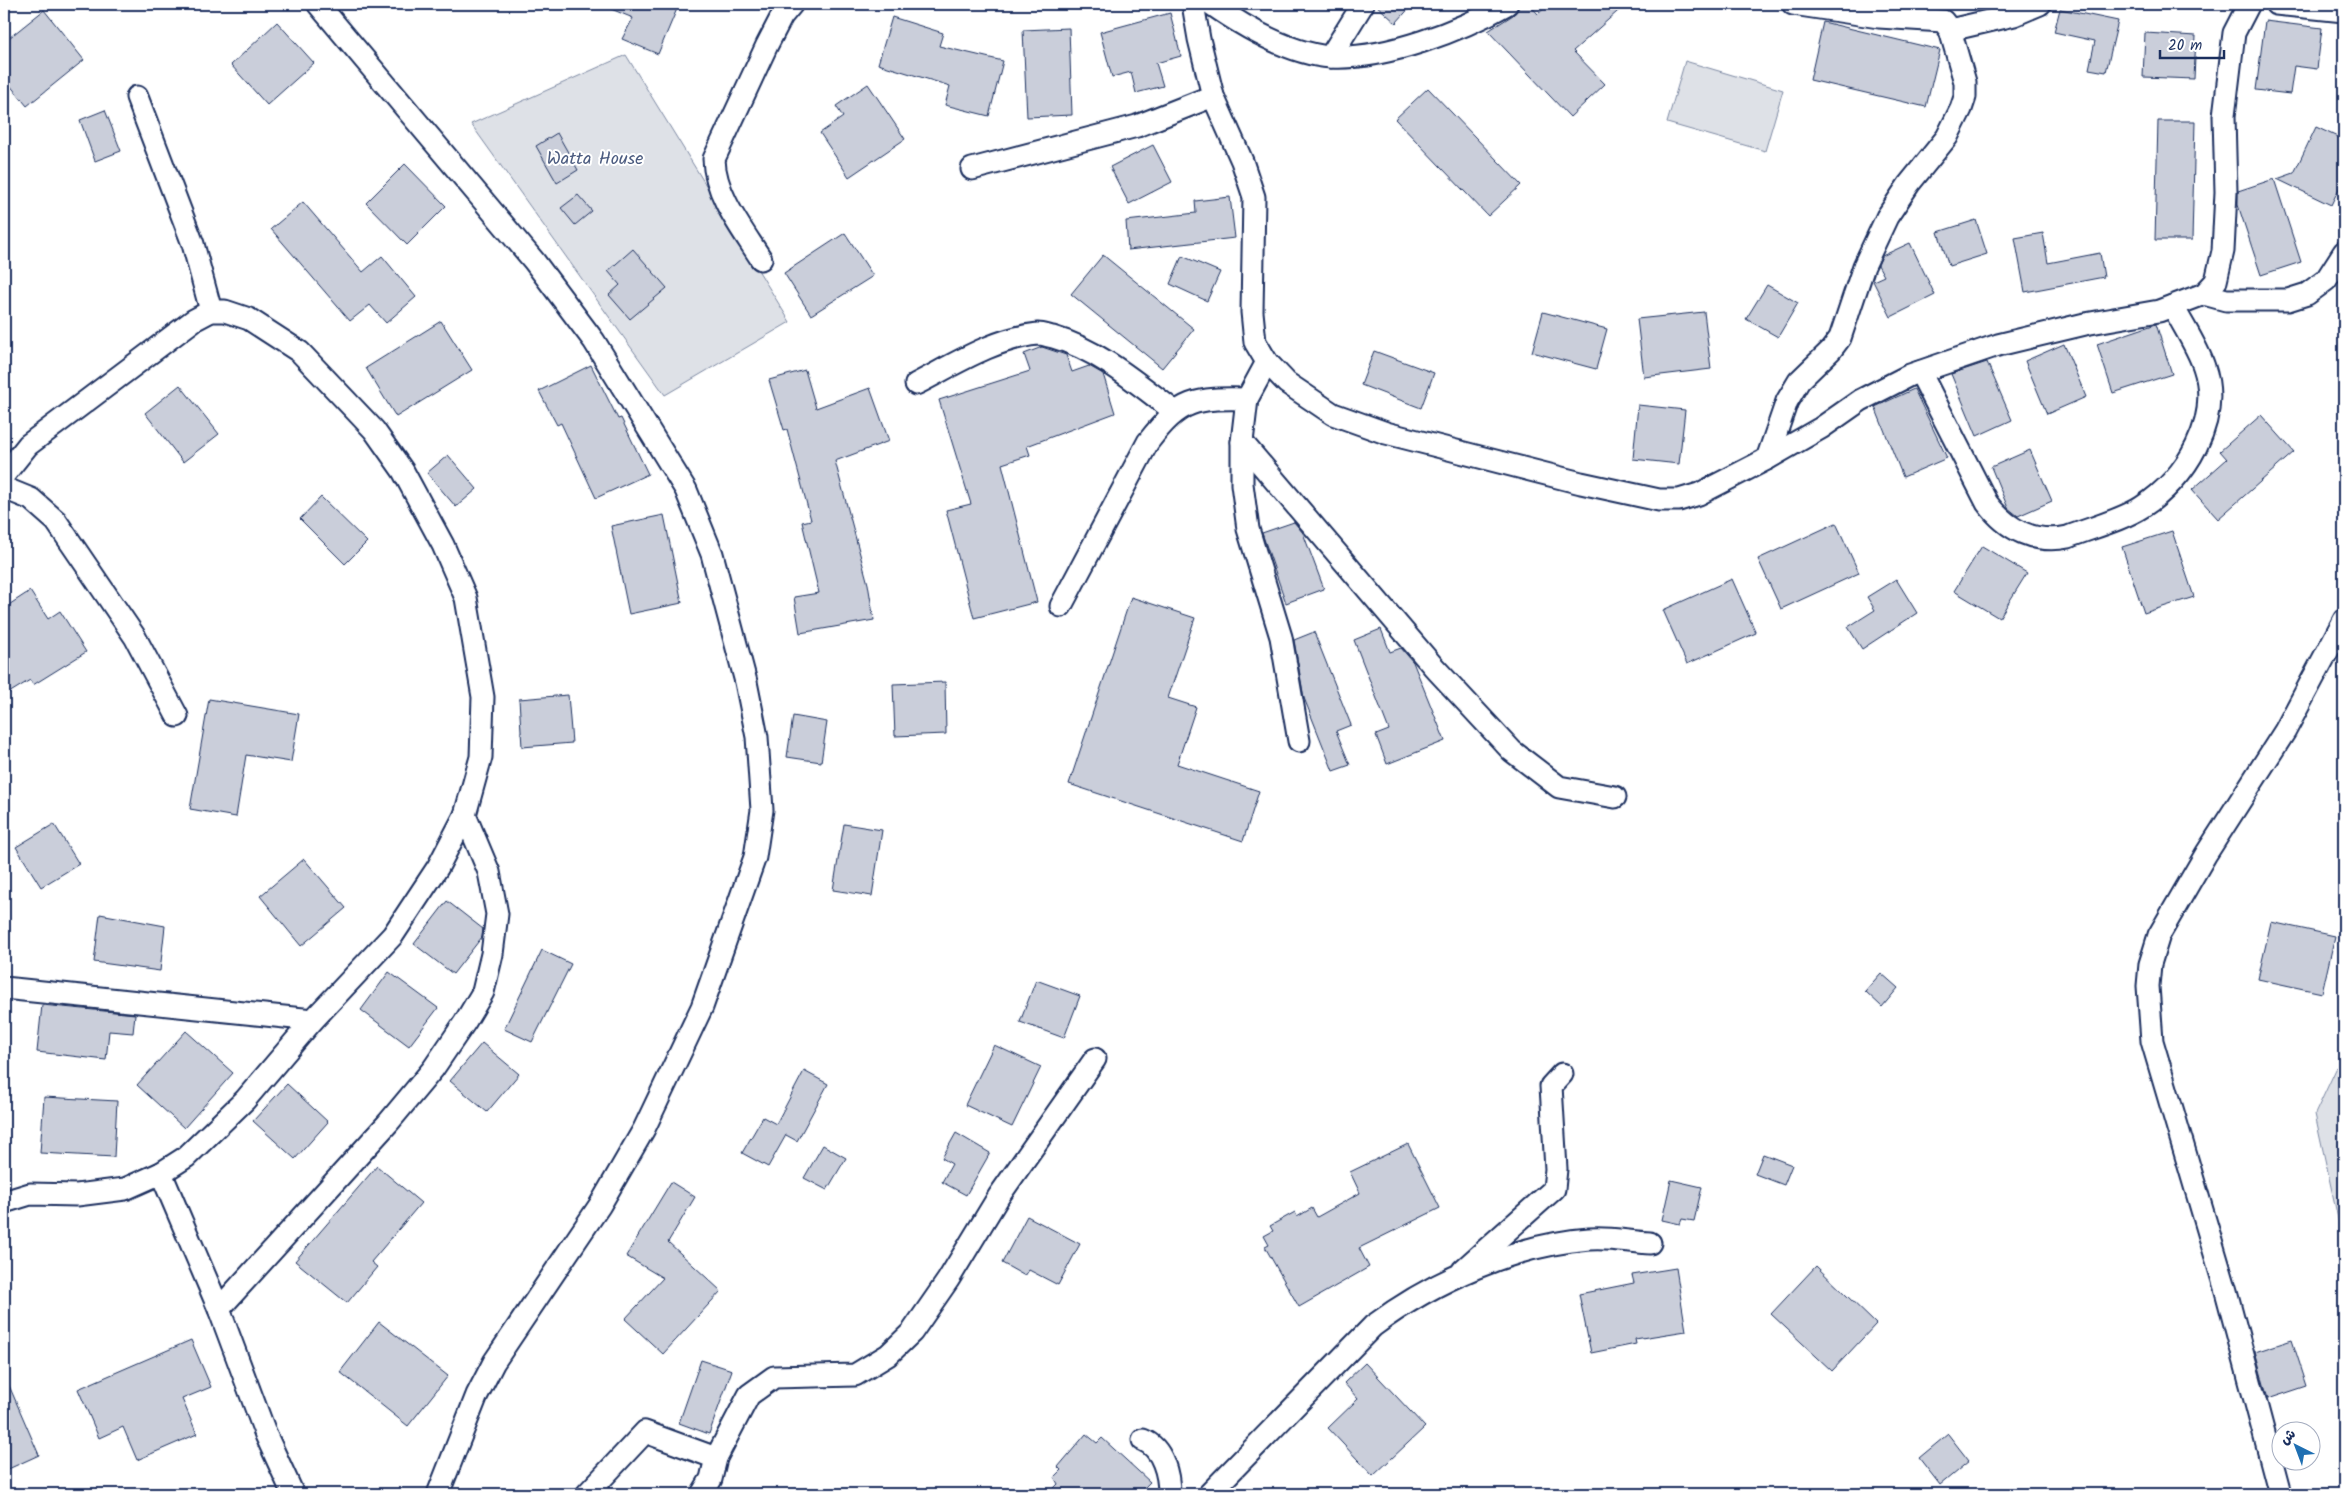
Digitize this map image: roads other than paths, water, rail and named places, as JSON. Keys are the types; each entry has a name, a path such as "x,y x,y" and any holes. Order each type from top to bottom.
{"street":[{"path":"318,4 534,261 594,341 686,490 712,554 746,682 757,737 762,810 755,857 702,1007 644,1129 600,1205 494,1362 477,1396 438,1494"},
{"path":"760,259 714,174 714,159 767,45 782,16 792,4"},
{"path":"1194,4 1199,39 1213,96 1242,161 1254,197 1252,312 1255,342 1267,362 1287,383 1333,414 1386,432 1581,483 1659,500 1679,500 1699,494 1767,459 1821,428 1862,400 1920,372 1998,345 2085,324 2159,311 2204,294 2216,281 2223,251 2226,192 2224,116 2234,33 2249,4"},
{"path":"1210,4 1254,30 1281,42 1302,50 1330,57 1360,56 1406,45 1473,23 1508,4"},
{"path":"1330,57 1363,4"},
{"path":"1767,459 1787,401 1800,381 1840,338 1864,266 1888,217 1909,184 1954,126 1965,97 1965,82 1947,24 1939,20 1879,17 1793,4"},
{"path":"1950,30 2014,15 2040,4"},
{"path":"2276,4 2344,11"},
{"path":"972,169 1137,126 1213,96"},
{"path":"137,98 192,244 211,311"},
{"path":"2204,294 2226,300 2288,300 2307,294 2326,280 2344,252"},
{"path":"1920,372 1987,503 1994,513 2013,529 2027,535 2056,540 2068,537 2140,509 2172,483 2194,450 2206,415 2208,382 2197,353 2173,306"},
{"path":"4,475 28,445 194,320 211,311 225,311 249,319 300,352 374,430 403,471 426,510 466,598 483,697 481,757 465,814 438,867 393,935 313,1020 245,1100 186,1157 161,1173 125,1189 78,1195 30,1194 4,1202"},
{"path":"916,384 978,353 1004,343 1040,334 1067,341 1097,356 1175,412"},
{"path":"1267,362 1247,399 1242,442 1242,484 1248,529 1281,637 1299,741"},
{"path":"1061,606 1148,442 1162,424 1175,412 1207,398 1247,399"},
{"path":"1242,442 1433,666 1512,751 1559,787 1616,797"},
{"path":"4,488 31,499 56,521 135,637 177,716"},
{"path":"2280,1494 2226,1291 2152,1041 2148,986 2150,964 2159,935 2206,854 2285,731 2344,620"},
{"path":"219,1308 388,1123 427,1076 465,1022 482,992 492,954 497,914 489,872 465,814"},
{"path":"4,988 313,1020"},
{"path":"702,1494 711,1478 716,1458 749,1395 774,1377 819,1377 855,1374 888,1354 912,1332 948,1280 999,1196 1095,1059"},
{"path":"1455,1276 1554,1189 1556,1169 1551,1086 1562,1074"},
{"path":"161,1173 219,1308 266,1435 293,1494"},
{"path":"1209,1494 1373,1326 1402,1304 1455,1276 1548,1245 1591,1239 1650,1243"},
{"path":"587,1494 644,1432 716,1458"},
{"path":"1143,1440 1150,1443 1159,1454 1166,1470 1169,1494"}],"park label":[{"name":"Watta House","path":"595,159"}]}
